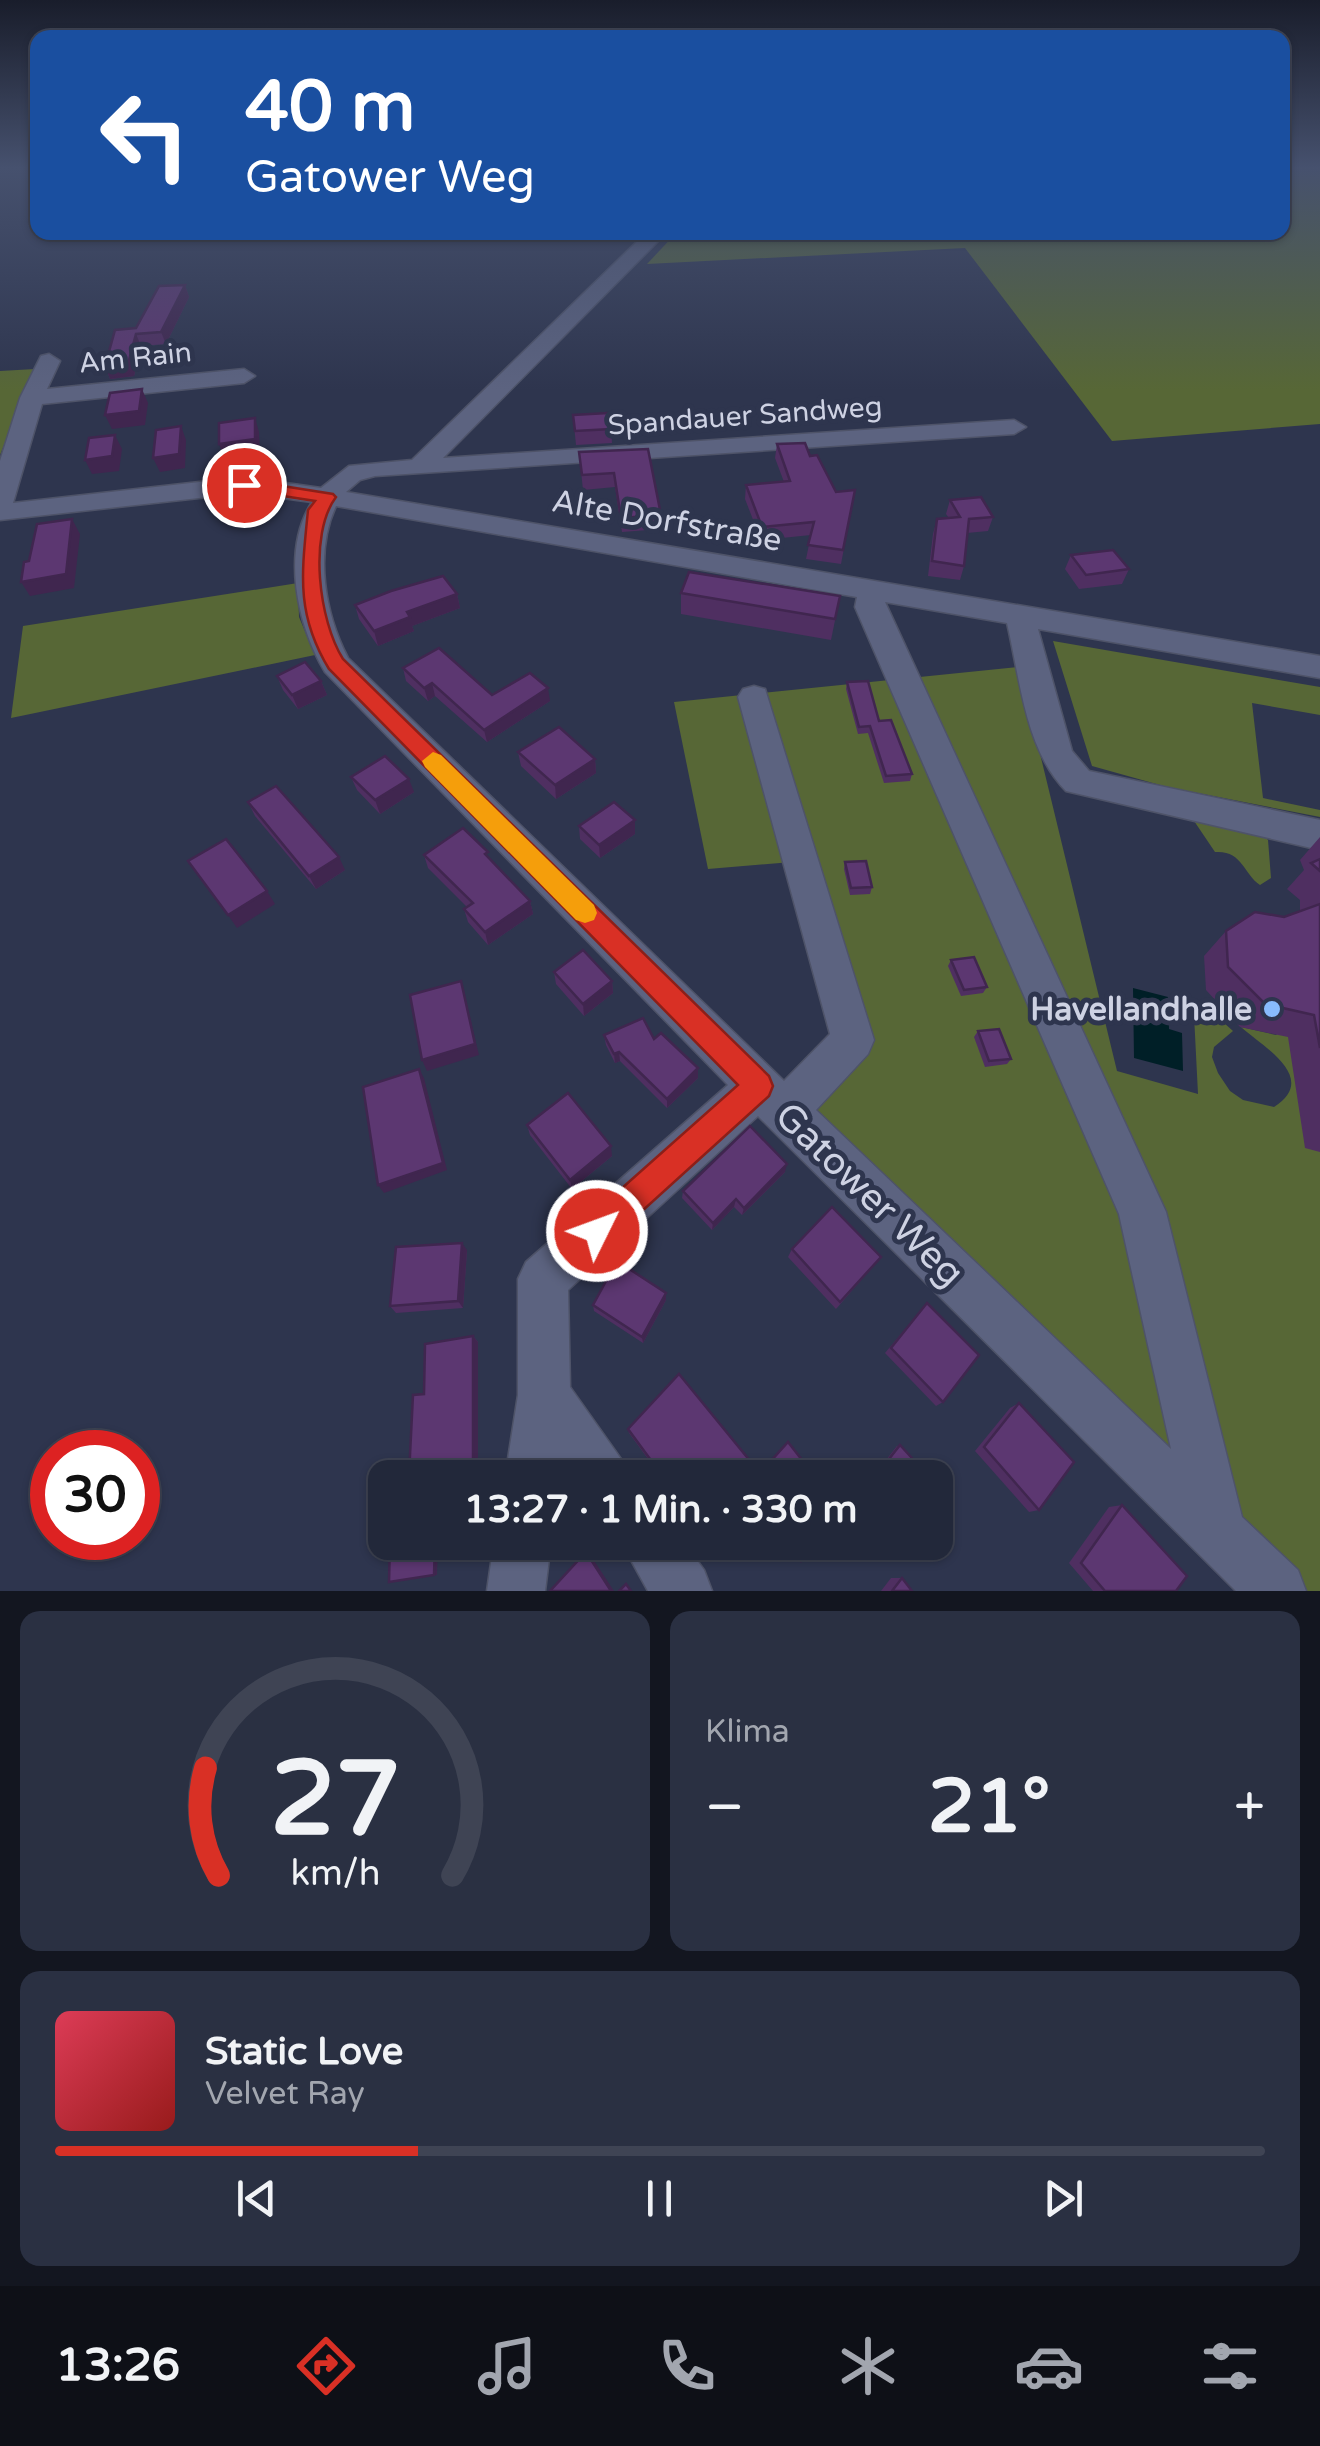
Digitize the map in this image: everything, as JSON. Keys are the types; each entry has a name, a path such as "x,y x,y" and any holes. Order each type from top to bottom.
{"street":[{"path":"419,467 649,241"},
{"path":"0,502 32,398 49,361"},
{"name":"Am Rain","path":"32,398 244,376"},
{"name":"Spandauer Sandweg","path":"327,497 340,481 356,472 1014,427"},
{"name":"Alte Dorfstraße","path":"0,512 244,485 1320,667"},
{"name":"Gatower Weg","path":"327,497 317,510 310,592 322,642 336,664 772,1099 1278,1591"},
{"path":"872,591 870,607 1142,1212 1216,1528"},
{"path":"1020,617 1054,751 1078,782 1320,835"},
{"path":"535,1460 544,1395 543,1280 853,1040 754,697"},
{"path":"544,1395 589,1460"},
{"path":"516,1591 520,1560"},
{"path":"661,1560 683,1591"}],"green space":[{"path":"668,241 1320,241 1320,424 1112,441 965,248 647,264"},
{"path":"35,369 0,455 0,371"},
{"path":"298,583 299,617 315,655 11,718 23,626"},
{"path":"1053,641 1320,687 1320,715 1252,703 1263,798 1320,810 1320,817 1167,787 1092,766"},
{"path":"1019,667 1117,1071 1198,1094 1194,1015 1223,1022 1233,1031 1214,1047 1212,1057 1230,1091 1243,1100 1274,1107 1287,1096 1289,1074 1273,1053 1241,1027 1276,1035 1320,998 1320,1591 1292,1591 784,1089 840,1030 792,862 708,869 674,702"},
{"path":"1188,812 1261,833 1268,840 1271,878 1260,885 1237,858 1215,852"}],"water":[{"path":"1133,988 1168,997 1169,1029 1182,1033 1183,1071 1134,1058"}],"building":[{"path":"185,285 161,332 136,334 128,364 105,366 115,330 136,328 159,286"},
{"path":"142,389 139,411 105,415 110,393"},
{"path":"608,413 611,429 575,431 573,415"},
{"path":"255,418 255,439 219,444 219,423"},
{"path":"181,426 179,454 153,458 156,430"},
{"path":"115,435 112,456 85,460 89,438"},
{"path":"805,443 810,456 817,455 836,492 855,490 843,550 808,545 814,522 762,527 746,485 790,481 777,444"},
{"path":"648,449 661,515 621,518 614,473 582,475 579,452"},
{"path":"981,497 993,517 969,519 964,566 932,561 937,519 960,517 950,500"},
{"path":"72,519 66,574 21,582 37,524"},
{"path":"1113,550 1129,569 1086,575 1071,555"},
{"path":"689,572 840,596 835,619 681,593"},
{"path":"443,576 457,594 407,612 410,617 374,631 355,605 391,591"},
{"path":"439,648 492,695 530,673 548,688 484,730 432,683 424,688 403,668"},
{"path":"305,662 321,681 292,695 277,676"},
{"path":"868,681 879,721 891,720 912,774 886,776 870,726 859,727 847,682"},
{"path":"559,727 595,759 555,785 518,752"},
{"path":"385,756 409,779 375,800 351,777"},
{"path":"276,786 339,857 309,876 248,802"},
{"path":"614,802 635,820 599,845 579,826"},
{"path":"463,828 530,901 485,932 464,909 473,903 424,855"},
{"path":"226,839 267,891 228,915 188,861"},
{"path":"866,861 872,887 851,888 845,862"},
{"path":"1320,904 1320,1048 1314,1015 1265,1004 1228,967 1226,931 1255,912 1284,917"},
{"path":"583,950 612,981 583,1004 554,972"},
{"path":"974,957 987,987 964,990 951,960"},
{"path":"461,981 475,1044 422,1060 410,995"},
{"path":"643,1018 654,1039 661,1033 698,1068 667,1099 619,1052 614,1054 604,1035"},
{"path":"999,1029 1011,1059 989,1061 978,1031"},
{"path":"419,1069 443,1163 378,1185 363,1087"},
{"path":"568,1093 611,1146 570,1180 527,1125"},
{"path":"750,1126 787,1164 744,1208 736,1199 713,1223 683,1191"},
{"path":"832,1207 881,1257 840,1302 792,1249"},
{"path":"462,1243 458,1301 390,1306 396,1247"},
{"path":"617,1261 666,1293 642,1337 593,1305"},
{"path":"927,1303 979,1355 943,1402 891,1348"},
{"path":"473,1336 473,1460 410,1460 413,1395 424,1394 425,1344"},
{"path":"679,1374 749,1460 651,1460 628,1429"},
{"path":"1019,1403 1074,1462 1039,1510 984,1447"},
{"path":"788,1442 802,1460 772,1460"},
{"path":"900,1445 914,1460 888,1460"},
{"path":"1122,1505 1187,1576 1176,1591 1105,1591 1081,1563"},
{"path":"390,1560 434,1560 434,1575 389,1582"},
{"path":"579,1560 591,1560 611,1591 550,1591"},
{"path":"902,1578 912,1591 892,1591"}],"slow traffic":[{"path":"433,761 585,913"}],"place":[{"name":"Havellandhalle","path":"1272,1009"}],"route":[{"path":"244,485 327,497 317,510 310,592 322,642 336,664 758,1086 597,1231"}]}
